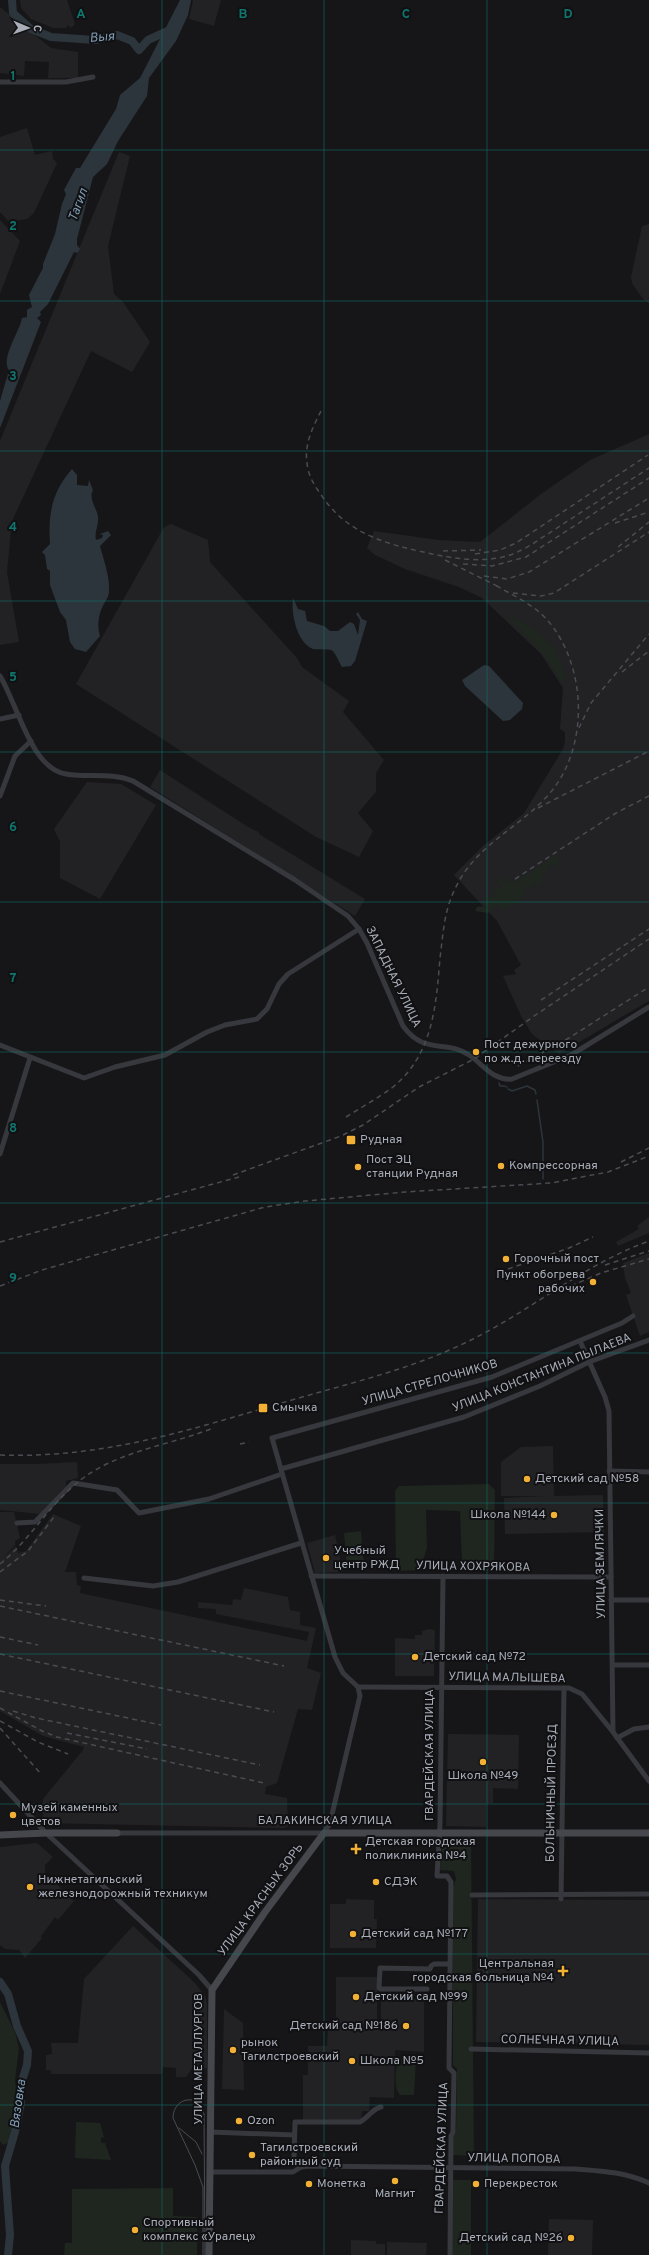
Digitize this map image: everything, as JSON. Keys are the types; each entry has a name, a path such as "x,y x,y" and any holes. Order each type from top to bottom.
{"main road":[{"name":"БАЛАКИНСКАЯ УЛИЦА","path":"0,1835 46,1832 117,1833"},
{"name":"БАЛАКИНСКАЯ УЛИЦА","path":"324,1832 561,1834 649,1833"},
{"name":"УЛИЦА КРАСНЫХ ЗОРЬ","path":"212,1990 265,1912 324,1832"},
{"name":"УЛИЦА МЕТАЛЛУРГОВ","path":"209,2255 212,1990"}],"street":[{"path":"0,82 66,82 93,77"},
{"name":"ЗАПАДНАЯ УЛИЦА","path":"0,676 20,715 31,741 46,764 58,772 71,775 114,776 138,783 295,880 348,916 359,929 403,1026 412,1037 422,1043 465,1052 493,1074 502,1078 521,1076 571,1055 649,1007"},
{"path":"0,719 20,715"},
{"path":"0,796 15,756 31,741"},
{"path":"0,1045 84,1078 115,1067 165,1055 207,1032 225,1025 257,1019 267,1008 279,984 288,974 359,929"},
{"path":"0,1154 30,1058"},
{"name":"УЛИЦА СТРЕЛОЧНИКОВ","path":"281,1471 272,1438 486,1379 580,1341 633,1316"},
{"name":"УЛИЦА КОНСТАНТИНА ПЫЛАЕВА","path":"17,1523 35,1522 71,1484 76,1483 117,1490 139,1513 209,1499 281,1471 464,1417 540,1386 589,1362 649,1340"},
{"name":"УЛИЦА ЗЕМЛЯЧКИ","path":"580,1341 608,1407 613,1732"},
{"path":"281,1471 335,1657 343,1674 358,1687"},
{"path":"609,1471 649,1472"},
{"path":"84,1578 159,1586 178,1582 302,1543"},
{"name":"УЛИЦА ХОХРЯКОВА","path":"311,1576 611,1577"},
{"name":"ГВАРДЕЙСКАЯ УЛИЦА","path":"443,1576 437,1876 447,1876 451,1882 449,2068 454,2073 453,2132 451,2136 450,2168 450,2255"},
{"path":"611,1600 649,1600"},
{"path":"612,1665 649,1665"},
{"name":"УЛИЦА МАЛЫШЕВА","path":"358,1687 574,1689 582,1694 613,1732"},
{"name":"УЛИЦА КРАСНЫХ ЗОРЬ","path":"324,1832 330,1823 360,1702 358,1687"},
{"name":"БОЛЬНИЧНЫЙ ПРОЕЗД","path":"561,1897 564,1688"},
{"path":"617,1738 634,1729 649,1727"},
{"path":"613,1732 649,1781"},
{"name":"УЛИЦА МЕТАЛЛУРГОВ","path":"0,1783 46,1832 200,1975 212,1990"},
{"name":"БАЛАКИНСКАЯ УЛИЦА","path":"117,1833 324,1832"},
{"path":"472,1895 561,1897 649,1894"},
{"path":"427,1989 381,1989 379,1988 380,1968 430,1969 434,1964 450,1964"},
{"name":"СОЛНЕЧНАЯ УЛИЦА","path":"471,2049 649,2052"},
{"path":"301,2167 294,2159 295,2122 360,2122 366,2119 376,2108 382,2107"},
{"path":"210,2132 294,2135"},
{"name":"УЛИЦА ПОПОВА","path":"210,2172 293,2172 301,2167 608,2171 633,2176 649,2183"}],"shaded area":[{"path":"20,0 67,0 75,24 71,28 68,25 66,28 53,28 31,19 21,8"},
{"path":"193,0 221,0 214,26 189,19"},
{"path":"0,7 51,48 78,52 78,78 48,78 49,62 25,61 24,76 0,73"},
{"path":"27,128 35,155 52,151 53,159 57,163 34,213 27,219 9,222 0,212 0,137"},
{"path":"119,152 130,156 108,246 114,294 123,302 150,342 132,372 91,351 12,521 7,572 19,642 0,645 0,441"},
{"path":"0,220 20,241 0,294"},
{"path":"649,224 649,303 643,299 632,283 631,277 642,226"},
{"path":"649,434 649,1001 559,1054 532,1034 521,1016 503,976 516,974 514,970 521,965 497,921 454,875 483,846 524,813 563,749 565,732 560,729 563,688 541,654 482,598 459,587 405,569 375,555 367,548 374,531 439,540 480,542 541,494 590,460"},
{"path":"171,524 208,540 210,562 297,658 302,667 349,701 343,712 384,760 376,773 376,792 358,813 373,831 359,857 316,837 76,684 164,527"},
{"path":"504,612 525,623 545,637 545,640 554,648 560,658 566,680 561,682 545,657"},
{"path":"160,770 248,827 259,832 259,834 365,899 355,916 150,787"},
{"path":"87,782 121,784 156,805 100,899 60,878 60,842 54,829"},
{"path":"555,855 558,856 559,866 547,865 547,868 552,869 547,870 542,875 542,883 537,888 537,883 535,881 533,886 525,887 524,895 520,897 524,899 514,900 518,903 501,910 497,904 496,907 488,913 475,911 477,907 485,906 484,903 487,898 496,896 496,891 491,888 501,888 497,880 501,877 505,878 502,880 504,882 509,883 510,880 516,882 525,874 532,873 533,869 539,867"},
{"path":"649,1217 649,1233 618,1246 616,1242 639,1229 637,1226"},
{"path":"649,1253 649,1332 640,1336 626,1295 631,1293 625,1278 623,1263"},
{"path":"553,1446 554,1496 603,1495 604,1532 505,1534 504,1498 545,1496 501,1496 501,1462 521,1447"},
{"path":"77,1462 78,1478 66,1481 66,1487 40,1514 0,1510 0,1464"},
{"path":"489,1484 495,1490 494,1571 471,1570 462,1563 460,1511 426,1510 427,1548 420,1570 396,1571 395,1491 399,1486"},
{"path":"0,1512 14,1512 20,1538 15,1541 15,1545 4,1557 16,1546 18,1553 26,1551 53,1514 81,1526 65,1572 76,1572 77,1585 81,1586 80,1593 307,1641 309,1632 216,1614 216,1609 198,1608 198,1602 232,1605 233,1599 241,1600 244,1588 288,1597 290,1610 300,1612 300,1625 316,1628 307,1668 321,1673 312,1710 298,1709 277,1783 266,1787 265,1794 287,1798 288,1826 285,1828 43,1823 43,1799 84,1747 43,1736 0,1711"},
{"path":"361,1531 364,1566 347,1567 344,1533"},
{"name":"Учебный центр РЖД","path":"335,1535 343,1572 315,1573 307,1543"},
{"name":"Детский сад №72","path":"429,1629 435,1630 434,1676 395,1676 395,1638 415,1639 415,1635 422,1635 422,1631"},
{"name":"Школа №49","path":"448,1734 519,1735 518,1789 493,1788 493,1803 486,1803 486,1827 446,1826"},
{"path":"471,1837 474,2156 453,2155 452,2141 456,2130 457,2069 453,2065 453,1888 456,1879 454,1871 440,1870 442,1838"},
{"name":"Нижнетагильский железнодорожный техникум","path":"37,1843 53,1857 45,1865 45,1873 74,1901 58,1920 55,1917 41,1936 42,1938 25,1958 19,1950 5,1949 0,1945 0,1847"},
{"name":"Детский сад №177","path":"346,1899 374,1900 374,1919 377,1919 376,1948 330,1948 330,1904 346,1904"},
{"name":"Центральная городская больница №4","path":"478,1899 649,1900 649,2045 476,2042"},
{"path":"133,1926 195,1983 205,1996 207,2004 207,2068 192,2068 186,2077 176,2077 176,2068 163,2067 162,2074 51,2074 51,2070 46,2070 46,2055 52,2054 51,2043 78,2043 84,1979"},
{"name":"Детский сад №99","path":"336,1977 377,1977 377,2025 338,2024 338,2017 336,2017"},
{"name":"Школа №5","path":"381,1999 416,1999 416,2001 424,2002 424,2052 395,2050 394,2098 370,2097 369,2111 362,2111 361,2120 303,2120 303,2075 308,2075 308,2046 327,2046 328,2026 381,2026"},
{"path":"0,2002 15,2032 19,2048 15,2080 19,2111 9,2142 3,2145 0,2141"},
{"name":"рынок Тагилстроевский","path":"224,2009 243,2023 244,2090 222,2089"},
{"path":"400,2059 416,2060 414,2095 400,2095 396,2087 397,2067"},
{"path":"76,2122 100,2123 104,2137 101,2138 101,2143 105,2143 111,2160 75,2158"},
{"path":"453,2180 471,2180 471,2255 451,2255"},
{"name":"Спортивный комплекс «Уралец»","path":"173,2188 173,2216 197,2217 197,2255 64,2255 65,2243 72,2243 72,2189"},
{"name":"Детский сад №26","path":"549,2219 593,2220 592,2255 548,2255"},
{"path":"351,2240 376,2241 376,2244 385,2244 385,2255 351,2255"},
{"path":"387,2242 427,2243 426,2255 387,2255"}],"water":[{"name":"Тагил","path":"180,0 191,0 188,15 176,41 149,78 147,96 118,141 107,164 93,177 77,239 77,245 80,249 77,253 74,252 48,304 40,312 41,315 37,318 41,322 0,428 0,401 9,370 7,359 22,318 27,317 27,310 32,307 29,295 43,268 43,264 55,234 62,204 66,194 64,190 76,168 80,168 116,109 120,95 140,78"},
{"path":"72,469 77,475 77,485 88,486 89,480 93,490 92,500 98,517 96,540 102,538 103,535 100,534 108,531 111,535 100,546 109,581 109,592 101,609 98,621 100,636 86,652 75,649 70,642 66,620 60,612 50,585 50,571 47,569 45,555 42,552 50,544 51,513 56,495 60,486"},
{"path":"293,598 298,609 305,611 307,621 324,626 330,631 338,631 350,622 354,624 358,635 360,620 356,614 358,612 362,619 367,621 355,661 351,666 342,667 332,650 313,649 302,640 294,618"},
{"path":"484,665 489,666 523,703 522,709 510,720 503,721 465,686 462,680"}],"waterway":[{"name":"Выя","path":"12,0 13,13 31,29 51,37 95,40 117,35 132,41 139,50 148,40 172,29"},
{"path":"499,1083 500,1086 505,1086"},
{"path":"508,1089 512,1091 527,1086 535,1090 536,1094"},
{"path":"537,1100 543,1142 543,1179"},
{"name":"Вязовка","path":"0,1982 8,1994 17,2026 28,2051 27,2065 20,2087 21,2102 17,2125 5,2166 10,2235 8,2255"}],"tram line":[{"path":"203,2255 203,2187 195,2165 173,2118 175,2108 186,2100 200,2103 204,2114 205,2255"},
{"path":"179,2128 196,2142 202,2154"}],"railway":[{"path":"321,411 312,429 306,456 308,471 313,482 330,507 341,518 367,535 396,545 445,556 463,559 489,559 508,556 526,548 649,468"},
{"path":"475,554 500,550 516,543 648,455"},
{"path":"463,564 492,566 526,557 649,478"},
{"path":"484,576 507,579 529,572 649,498"},
{"path":"615,523 649,512"},
{"path":"618,547 649,522"},
{"path":"513,593 541,596 554,593 649,532"},
{"path":"443,551 481,550"},
{"path":"445,560 499,587"},
{"path":"346,1117 393,1087 417,1060 430,1028 434,1011 444,924 454,891 473,861 485,849 538,806 550,793 563,774 572,753 577,731 578,708 576,684 571,662 562,641 543,616 524,601 495,585"},
{"path":"579,728 591,703 649,634"},
{"path":"622,672 649,651"},
{"path":"538,808 649,751"},
{"path":"515,879 616,813 649,796"},
{"path":"541,1000 649,929"},
{"path":"233,1175 341,1136 363,1125 419,1087 474,1059 537,1014 649,939"},
{"path":"518,1066 569,1038 649,987"},
{"path":"621,1162 649,1148"},
{"path":"0,1286 42,1270 265,1207 305,1201 405,1192 551,1183 608,1172 649,1156"},
{"path":"0,1242 239,1177"},
{"path":"508,1269 569,1248 593,1237"},
{"path":"0,1455 39,1455 78,1452 152,1439 225,1420 431,1358 473,1339 495,1327 603,1262 649,1241"},
{"path":"605,1265 649,1251"},
{"path":"571,1286 601,1273 649,1259"},
{"path":"0,1564 11,1555 67,1491 93,1472 126,1456 213,1428"},
{"path":"240,1444 249,1442"},
{"path":"0,1572 28,1551 54,1517"},
{"path":"0,1600 46,1606"},
{"path":"0,1606 284,1666"},
{"path":"0,1637 38,1645"},
{"path":"0,1654 274,1712"},
{"path":"0,1691 161,1725"},
{"path":"0,1708 42,1731 57,1737 264,1783"},
{"path":"13,1711 36,1718 260,1765"},
{"path":"0,1721 38,1742 68,1754"},
{"path":"0,1728 41,1774"},
{"path":"67,1733 147,1749"}],"place":[{"name":"Пост дежурного по ж.д. переезду","path":"476,1052"},
{"name":"Рудная","path":"351,1140"},
{"name":"Компрессорная","path":"501,1166"},
{"name":"Пост ЭЦ станции Рудная","path":"358,1167"},
{"name":"Горочный пост","path":"506,1259"},
{"name":"Пункт обогрева рабочих","path":"593,1282"},
{"name":"Смычка","path":"263,1408"},
{"name":"Детский сад №58","path":"527,1479"},
{"name":"Школа №144","path":"554,1515"},
{"name":"Учебный центр РЖД","path":"326,1558"},
{"name":"Детский сад №72","path":"415,1657"},
{"name":"Школа №49","path":"483,1762"},
{"name":"Музей каменных цветов","path":"13,1815"},
{"name":"Детская городская поликлиника №4","path":"356,1849"},
{"name":"СДЭК","path":"376,1882"},
{"name":"Нижнетагильский железнодорожный техникум","path":"30,1887"},
{"name":"Детский сад №177","path":"353,1934"},
{"name":"Центральная городская больница №4","path":"563,1971"},
{"name":"Детский сад №99","path":"356,1997"},
{"name":"Детский сад №186","path":"406,2026"},
{"name":"рынок Тагилстроевский","path":"233,2050"},
{"name":"Школа №5","path":"352,2061"},
{"name":"Ozon","path":"239,2121"},
{"name":"Тагилстроевский районный суд","path":"252,2155"},
{"name":"Магнит","path":"395,2181"},
{"name":"Монетка","path":"309,2184"},
{"name":"Перекресток","path":"476,2184"},
{"name":"Спортивный комплекс «Уралец»","path":"135,2230"},
{"name":"Детский сад №26","path":"571,2238"}]}
